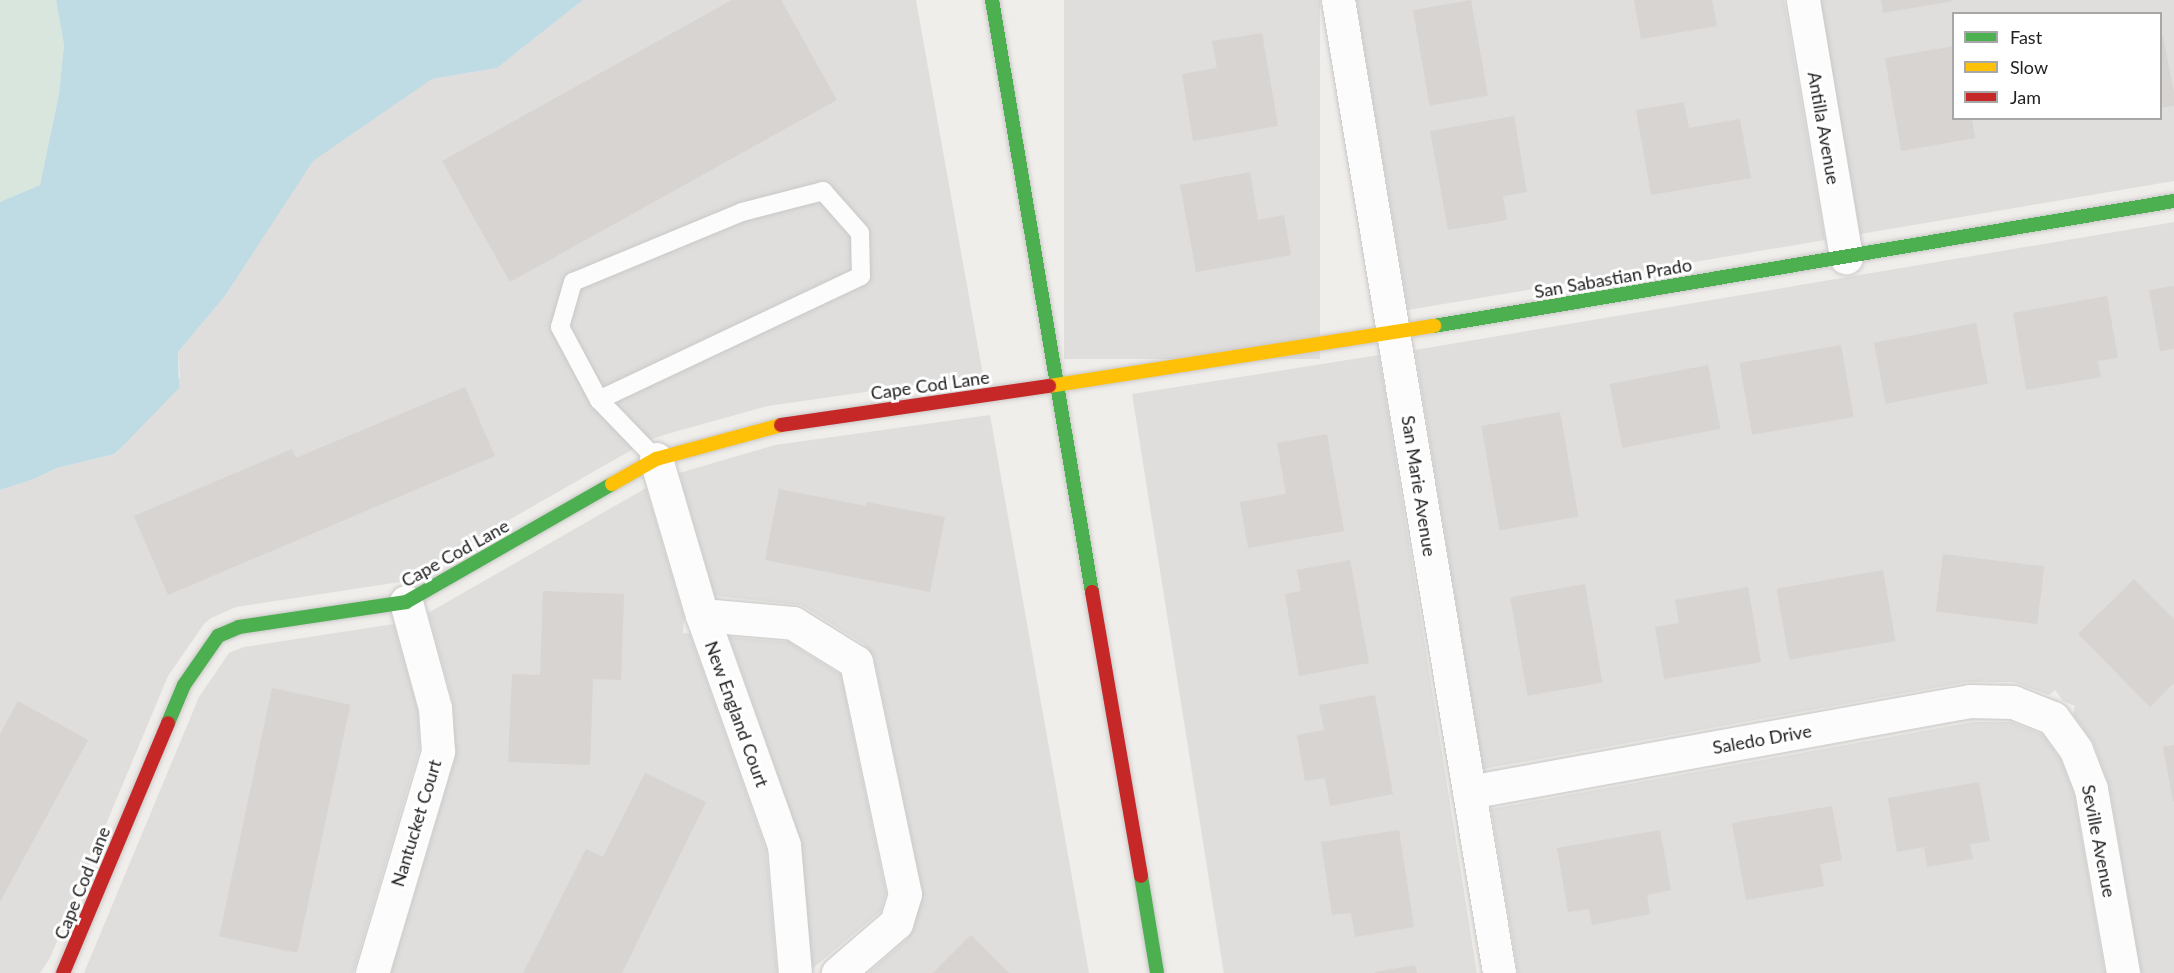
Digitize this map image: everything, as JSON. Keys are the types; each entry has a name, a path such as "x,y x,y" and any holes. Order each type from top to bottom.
{"street":[{"path":"992,0 1157,973"},
{"name":"San Marie Avenue","path":"1338,0 1500,973"},
{"name":"Antilla Avenue","path":"1803,0 1846,257"},
{"name":"San Sabastian Prado","path":"1058,385 1394,333 2174,201"},
{"name":"Cape Cod Lane","path":"63,973 184,685 218,636 239,627 406,602 656,459 771,426 1058,385"},
{"name":"New England Court","path":"656,459 702,615 784,845 795,973"},
{"name":"Nantucket Court","path":"372,973 438,751 435,708 406,602"},
{"path":"702,615 793,623 856,662 905,894 896,923 838,973"},
{"name":"Saledo Drive","path":"1469,792 1970,702 2013,702 2053,718"},
{"name":"Seville Avenue","path":"2053,718 2076,750 2091,789 2123,973"}],"lane":[{"path":"599,400 861,276 860,233 822,191 742,212 573,282 560,327 599,400 656,459"}],"shaded area":[{"path":"0,0 56,0 64,45 59,94 40,185 0,202"},
{"path":"583,0 916,0 983,375 768,406 667,434 634,445 635,448 400,582 236,607 211,618 204,624 168,676 50,958 40,973 0,973 0,490 34,479 57,468 116,454 180,377 178,352 225,296 312,161 432,79 497,68"},
{"path":"1064,0 1320,0 1320,359 1064,359"},
{"path":"1356,0 1784,0 1825,240 1408,310"},
{"path":"1820,0 2174,0 2174,181 1860,234"},
{"path":"2174,222 2174,973 2141,973 2109,785 2093,742 2073,714 2075,706 2063,701 2055,690 2049,695 2013,682 1967,682 1483,769 1415,350"},
{"path":"1379,355 1477,973 1224,973 1132,394"},
{"path":"990,415 1089,973 868,973 907,939 913,930 922,890 874,658 864,644 801,605 715,596 679,473 775,445"},
{"path":"646,488 684,617 683,633 690,634 766,849 777,973 391,973 455,758 453,703 428,613"},
{"path":"394,624 418,711 420,747 353,973 84,973 199,697 229,653 244,647"},
{"path":"729,637 789,642 841,675 886,893 881,911 812,969 800,838"},
{"path":"1973,722 2011,722 2043,735 2061,760 2074,794 2105,973 1518,973 1491,809"}],"water":[{"path":"56,0 583,0 497,68 432,79 313,161 225,296 178,352 179,388 115,454 57,468 34,479 0,490 0,202 40,185 59,94 64,45"}],"building":[{"path":"732,0 781,0 837,100 510,282 442,161"},
{"path":"1471,0 1488,96 1430,106 1413,10"},
{"path":"1634,0 1712,0 1717,26 1641,39"},
{"path":"1881,0 1953,0 1953,1 1883,13"},
{"path":"1262,33 1278,126 1193,141 1182,74 1217,68 1212,41"},
{"path":"2162,36 2174,93 2174,106 2162,108"},
{"path":"1952,46 1952,120 1972,120 1975,138 1901,151 1885,58"},
{"path":"1684,102 1689,128 1740,119 1751,178 1651,195 1636,110"},
{"path":"1514,116 1527,192 1503,196 1507,220 1448,230 1430,131"},
{"path":"1250,172 1258,220 1284,215 1291,255 1196,272 1180,185"},
{"path":"2174,286 2174,349 2160,351 2149,290"},
{"path":"2107,296 2118,358 2098,361 2101,377 2026,390 2013,313"},
{"path":"1976,323 1988,384 1886,404 1874,343"},
{"path":"1841,345 1854,417 1752,435 1740,363"},
{"path":"1708,365 1720,429 1622,448 1610,384"},
{"path":"465,387 495,456 168,595 134,516 292,449 296,458"},
{"path":"1560,412 1578,516 1500,530 1481,426"},
{"path":"1327,434 1344,531 1248,548 1240,502 1286,494 1277,443"},
{"path":"779,489 866,506 867,502 945,517 930,592 765,560"},
{"path":"1943,554 2044,566 2037,624 1936,612"},
{"path":"1350,560 1369,663 1299,676 1285,594 1301,591 1297,570"},
{"path":"1883,570 1896,641 1789,660 1777,589"},
{"path":"2134,579 2174,619 2174,683 2150,707 2078,634"},
{"path":"1585,584 1602,682 1528,696 1510,597"},
{"path":"1748,587 1761,662 1664,679 1655,627 1679,623 1675,600"},
{"path":"543,591 624,594 621,680 593,679 590,765 508,762 512,674 540,675"},
{"path":"272,688 350,705 297,953 219,936"},
{"path":"1375,695 1393,794 1330,806 1325,778 1305,781 1297,735 1324,730 1319,705"},
{"path":"18,701 88,740 0,902 0,734"},
{"path":"2174,745 2174,801 2173,801 2163,747"},
{"path":"645,773 706,802 622,973 523,973 586,849 603,857"},
{"path":"1979,782 1990,841 1970,844 1973,859 1927,867 1924,847 1897,852 1888,798"},
{"path":"1832,806 1842,860 1820,864 1824,886 1746,900 1732,823"},
{"path":"1399,830 1414,927 1355,937 1351,913 1332,915 1321,842"},
{"path":"1660,830 1671,890 1647,895 1650,914 1592,925 1589,909 1568,912 1557,848"},
{"path":"971,935 1009,973 933,973"},
{"path":"1415,965 1417,973 1375,973 1375,972"}],"traffic: fast":[{"path":"992,0 1092,592"},
{"path":"1434,326 2174,201"},
{"path":"168,723 184,685 218,636 239,627 406,602 612,484"},
{"path":"1141,876 1157,973"}],"traffic: slow":[{"path":"1049,386 1434,326"},
{"path":"612,484 656,459 781,425"}],"traffic: jam":[{"path":"781,425 1049,386"},
{"path":"1092,592 1141,876"},
{"path":"63,973 168,723"}]}
